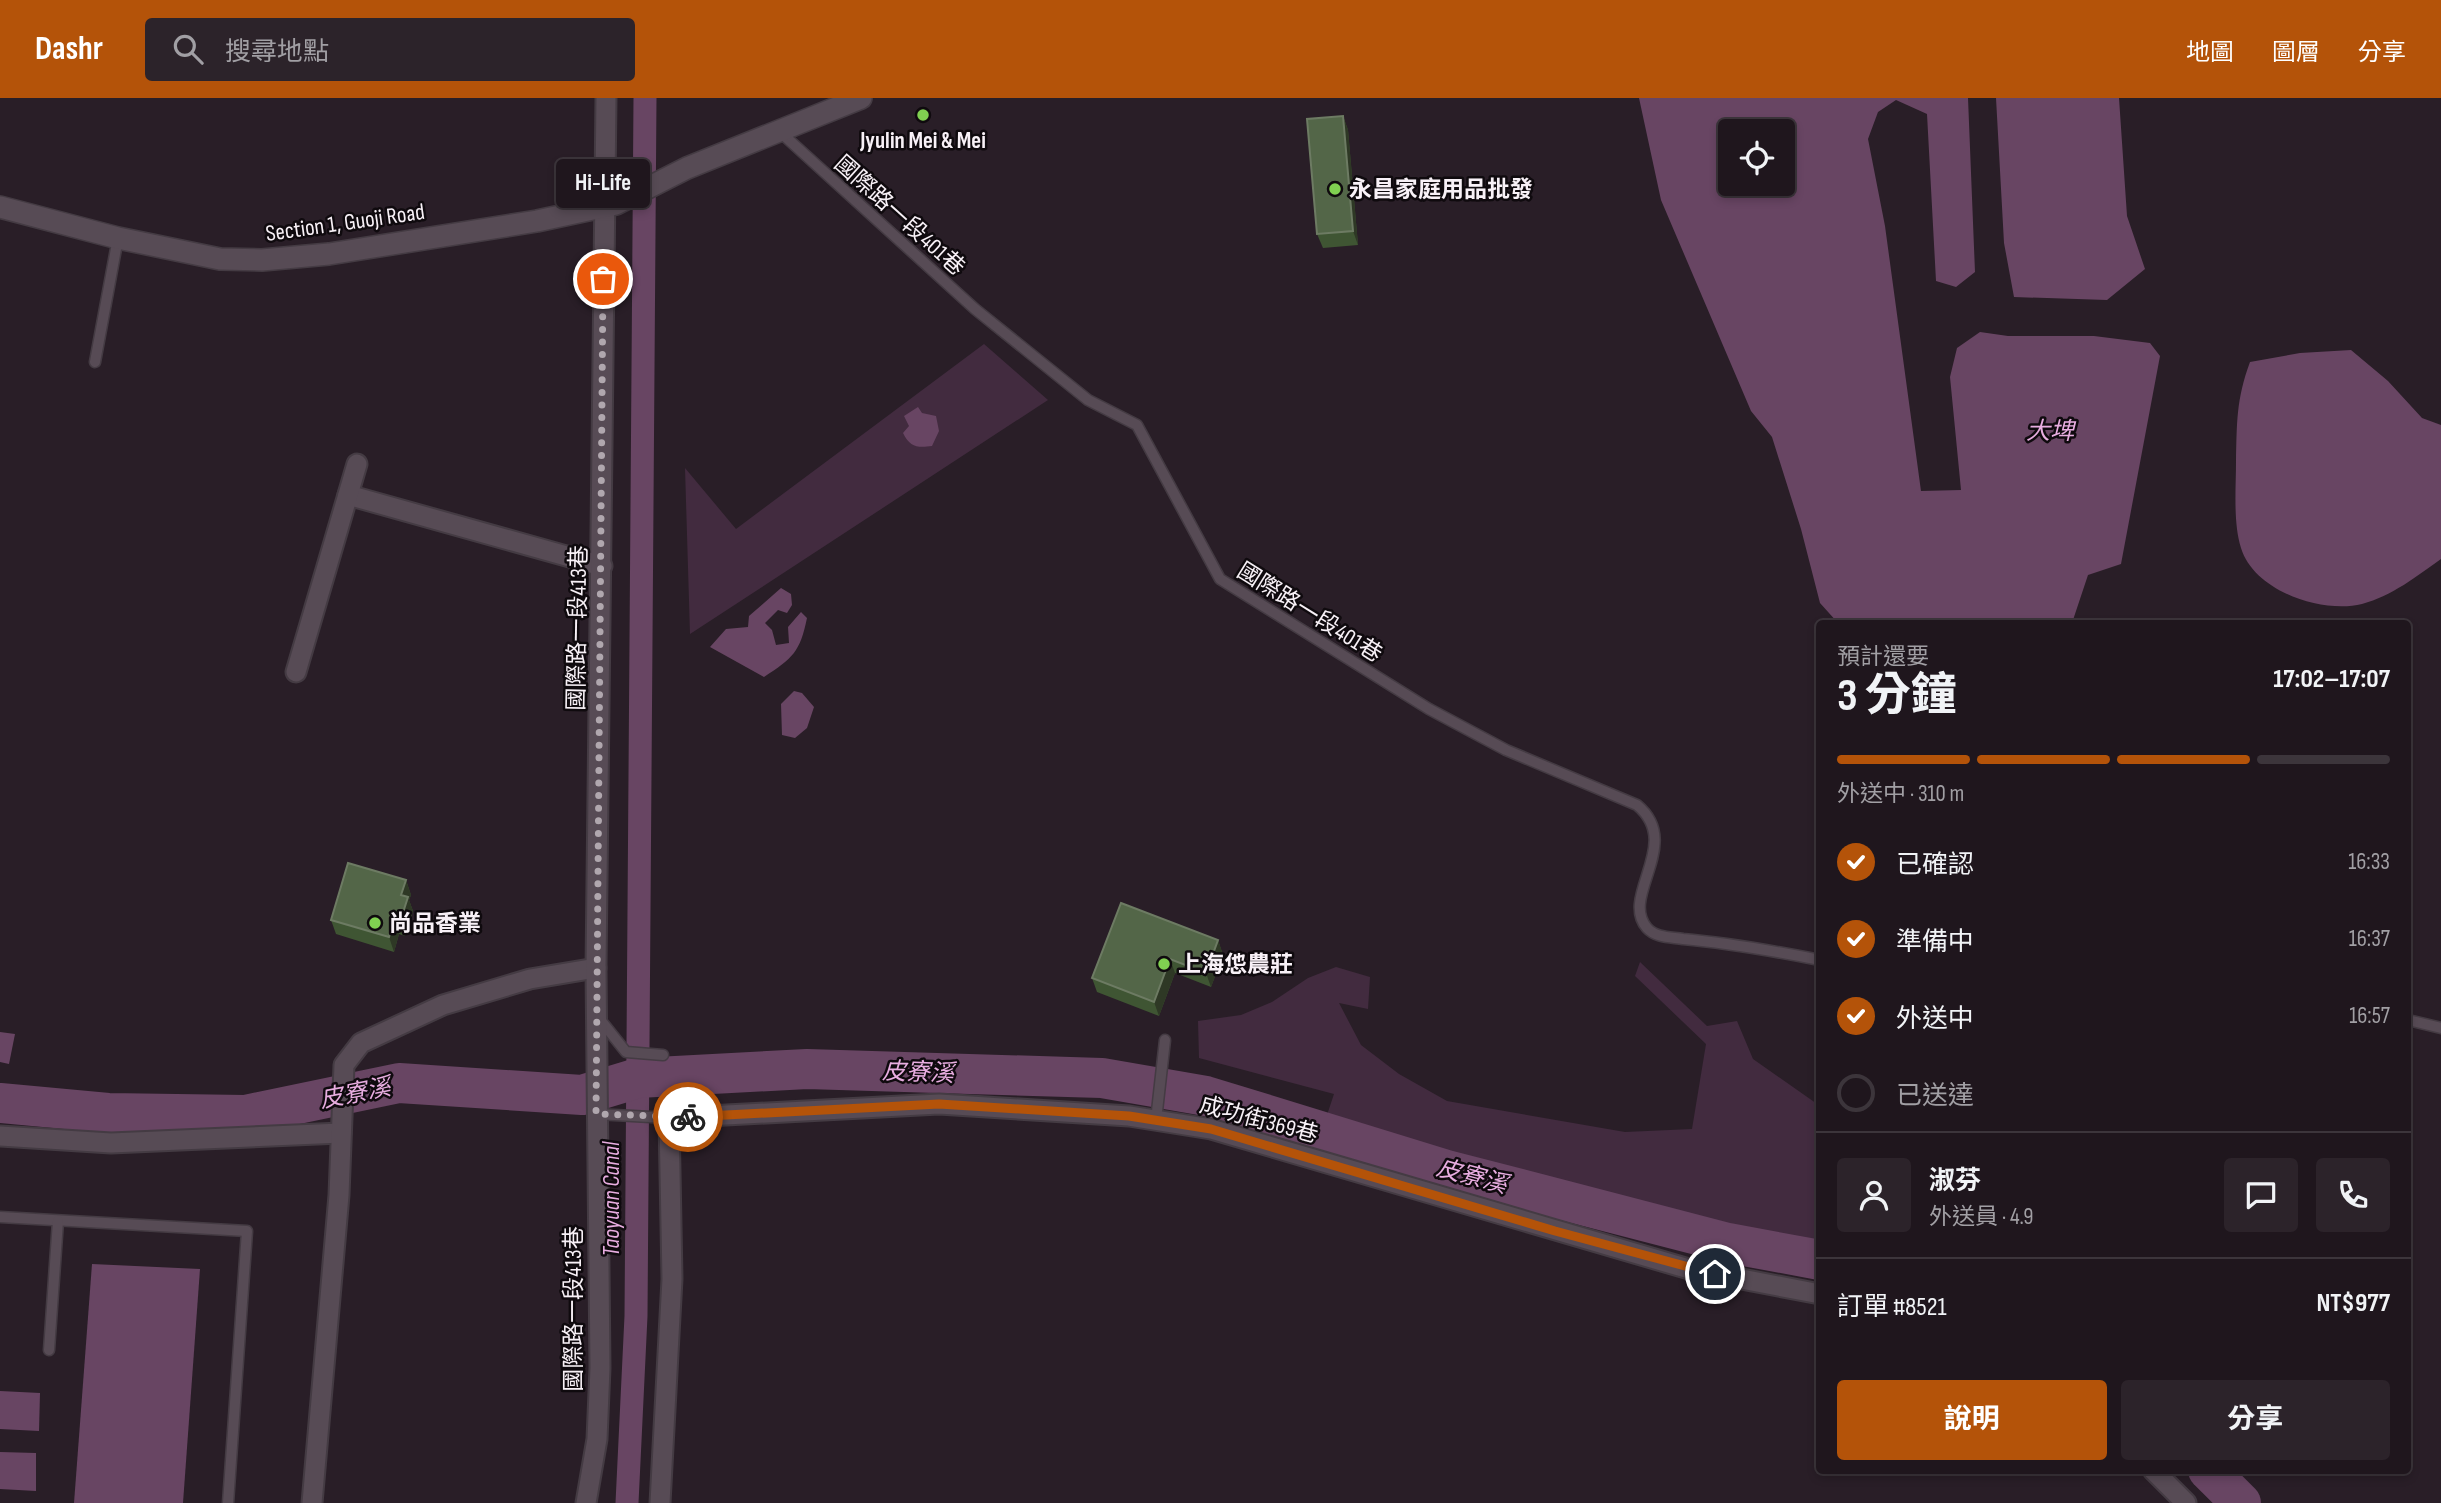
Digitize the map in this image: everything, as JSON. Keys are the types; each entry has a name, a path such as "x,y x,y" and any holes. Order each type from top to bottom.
{"street":[{"name":"國際路一段413巷","path":"586,1503 597,1440 600,1367 596,968 609,205 606,98"},
{"path":"779,131 861,98"},
{"name":"Section 1, Guoji Road","path":"0,207 118,238 220,259 262,260 329,254 537,221 609,205 779,131"},
{"path":"296,672 357,464"},
{"path":"348,495 603,566"},
{"path":"312,1503 339,1195 344,1065 362,1043 443,1005 530,979 596,968"},
{"name":"成功街369巷","path":"669,1118 939,1104 1156,1119 1211,1129 1689,1269 1816,1293"},
{"path":"660,1503 672,1279 669,1118"},
{"path":"0,1136 111,1143 342,1126"},
{"path":"2157,1474 2186,1503"}],"lane":[{"name":"國際路一段401巷","path":"779,131 975,309 1088,400 1137,425 1220,579 1429,709 1506,750 1637,805 1650,816 1656,835 1642,898 1641,916 1647,929 1664,937 1737,944 1816,959"},
{"path":"94,362 118,238"},
{"path":"596,1014 626,1052 663,1055"},
{"path":"2411,1021 2441,1028"},
{"path":"1156,1119 1165,1040"},
{"path":"596,1114 669,1118"},
{"path":"0,1217 247,1231 228,1503"},
{"path":"49,1350 58,1222"}],"shaded area":[{"path":"984,344 1048,400 690,634 685,468 736,529"},
{"path":"1640,962 1707,1026 1737,1021 1753,1059 1816,1103 1816,1245 1726,1232 1370,1134 1326,1118 1334,1094 1199,1058 1198,1021 1241,1015 1272,1002 1308,978 1336,967 1370,977 1368,1009 1339,1003 1361,1045 1399,1074 1447,1101 1625,1132 1692,1129 1706,1044 1635,976"}],"water":[{"name":"大埤","path":"1639,98 1968,98 1975,272 1956,287 1936,281 1927,114 1896,100 1878,112 1868,139 1885,226 1921,491 1961,490 1950,377 1957,348 1980,332 2008,336 2094,336 2150,343 2160,356 2121,564 2088,575 2073,620 1835,620 1820,603 1801,529 1772,437 1751,411 1661,200"},
{"path":"1996,98 2119,98 2127,216 2145,269 2107,300 2014,297 2004,243"},
{"path":"2351,350 2388,381 2422,418 2441,425 2441,559 2384,596 2362,604 2328,606 2291,596 2274,587 2248,563 2241,548 2236,505 2238,412 2250,362 2300,353"},
{"path":"918,407 922,413 936,416 939,431 932,446 914,446 903,433 909,426 904,416"},
{"path":"781,588 791,594 792,605 787,613 778,610 765,623 772,630 776,645 789,643 788,627 801,612 807,618 798,647 782,665 764,677 710,647 726,629 748,627 749,616"},
{"path":"794,691 802,693 814,707 807,728 795,738 782,735 781,704"},
{"path":"0,1032 15,1034 9,1064 0,1062"},
{"path":"92,1264 200,1269 183,1503 74,1503"},
{"path":"0,1391 40,1393 39,1431 0,1429"},
{"path":"0,1452 36,1453 36,1491 0,1489"}],"building":[{"name":"永昌家庭用品批發","path":"1343,116 1353,231 1317,234 1307,119"},
{"name":"尚品香業","path":"348,863 406,880 401,895 408,897 400,922 394,920 389,937 331,920"},
{"name":"上海怹農莊","path":"1121,903 1218,940 1206,973 1170,959 1154,1002 1092,978"}],"waterway":[{"name":"Taoyuan Canal","path":"627,1503 636,1316 645,98"},
{"name":"皮寮溪","path":"0,1103 108,1113 245,1115 399,1083 582,1095 638,1078 807,1069 1102,1078 1206,1096 1447,1170 1728,1243 1816,1259"},
{"name":"皮寮溪","path":"2212,1474 2241,1503"}],"way so far":[{"path":"603,279 603,566 596,1114 688,1117"}],"place":[{"name":"Jyulin Mei & Mei","path":"923,115"},
{"name":"永昌家庭用品批發","path":"1335,189"},
{"name":"Hi-Life","path":"603,279"},
{"name":"尚品香業","path":"375,923"},
{"name":"上海怹農莊","path":"1164,964"}],"route":[{"path":"688,1117 939,1104 1156,1120 1211,1129 1555,1231 1715,1274"}]}
